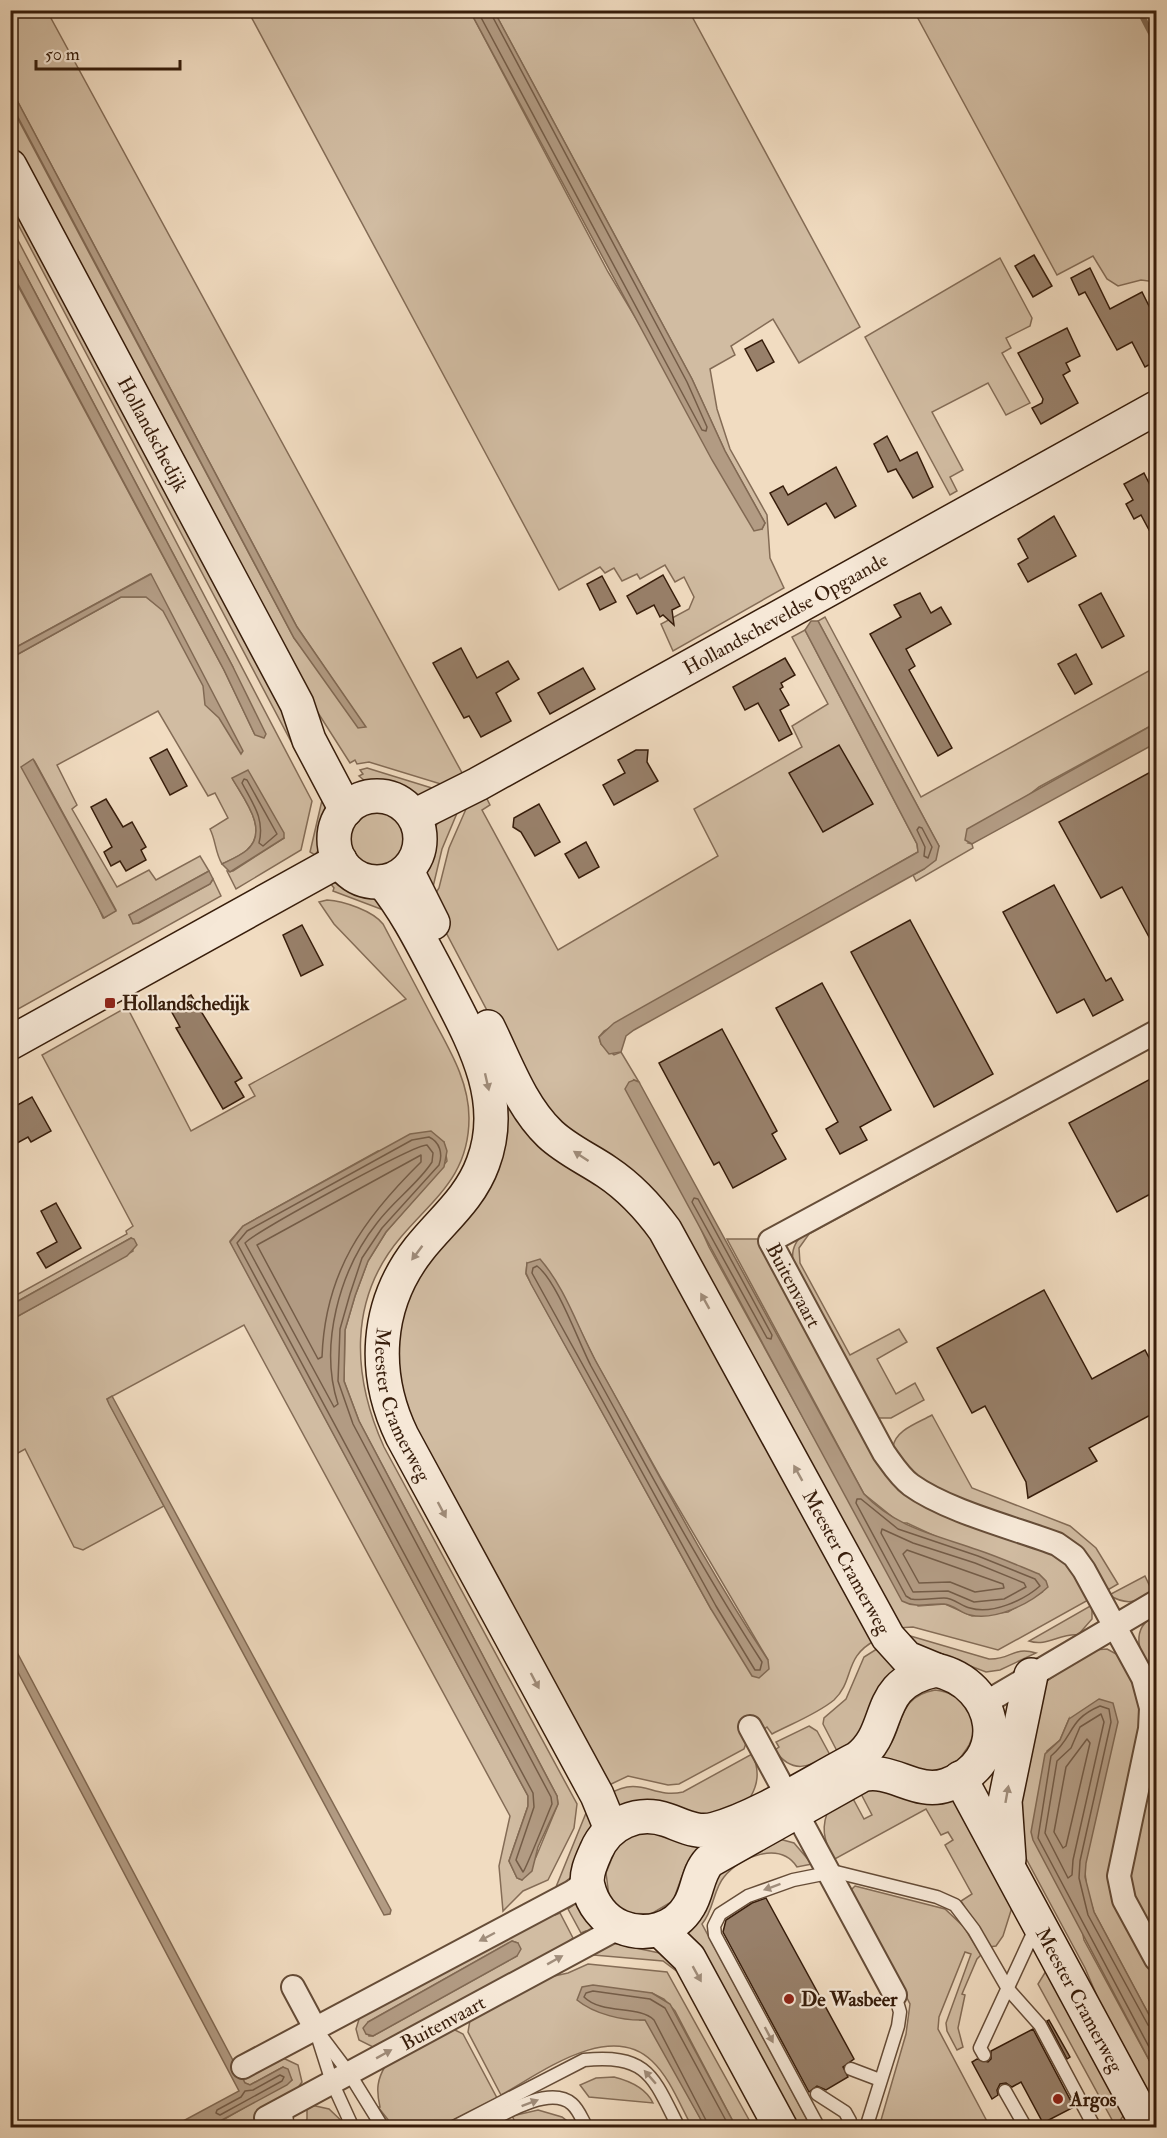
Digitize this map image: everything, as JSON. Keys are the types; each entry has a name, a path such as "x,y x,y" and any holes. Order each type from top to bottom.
{"main road":[{"name":"Hollandschedijk","path":"10,165 297,704 323,732 357,803"},
{"name":"Hollandscheveldse Opgaande","path":"414,816 478,784 1156,408"},
{"path":"385,796 396,800 414,816 421,838 420,850 395,876 367,881 357,877 340,860 334,843 334,833 357,803 385,796"},
{"path":"10,1043 340,860"},
{"name":"Meester Cramerweg","path":"395,876 527,1105 561,1143 624,1184 639,1198 665,1230 888,1637 908,1658 951,1674 969,1684 985,1704"},
{"name":"Meester Cramerweg","path":"395,876 403,907 474,1043 485,1072 492,1110 487,1150 469,1193 420,1248 404,1270 390,1301 381,1347 387,1397 402,1436 597,1795 611,1829"},
{"path":"936,1670 906,1683 891,1696 868,1751 792,1804 709,1861 698,1879 688,1908 660,1930 638,1932 620,1927 601,1912 590,1893 587,1881 599,1844 611,1829 629,1819 650,1816 701,1832 792,1804 871,1772 889,1775 910,1785 934,1788 960,1778 981,1759 988,1743 992,1722 985,1704"},
{"path":"1010,1873 1005,1801 1031,1675"},
{"name":"Meester Cramerweg","path":"960,1778 1037,1924 1149,2127"},
{"path":"660,1930 689,1958 781,2127"}],"street":[{"name":"Buitenvaart","path":"1156,1032 770,1241 884,1452 899,1473 909,1484 943,1502 1058,1544 1066,1550 1084,1570 1143,1678 1151,1708 1150,1729 1119,1876 1124,1900 1156,1959"},
{"path":"985,1704 1156,1602"},
{"path":"750,1727 895,1995"},
{"path":"243,2067 572,1892 587,1881"},
{"name":"Buitenvaart","path":"280,2118 620,1927"},
{"path":"293,1987 315,2028"}],"lane":[{"path":"819,2127 715,1935 714,1926 720,1914 748,1896 793,1880 836,1872 937,1897 955,1905 974,1930 1008,1989 1040,2025 1095,2127"},
{"path":"984,2055 980,2048 1037,1924"},
{"path":"866,2127 900,2012 895,1995"},
{"path":"315,2028 360,2127"},
{"path":"315,2028 340,2083 343,2108 353,2127"},
{"path":"452,2127 584,2060 604,2058 632,2063 653,2078 679,2127"},
{"path":"851,2070 880,2080"},
{"path":"340,2083 383,2127"},
{"path":"1005,2091 1026,2127"},
{"path":"817,2094 845,2112 849,2121 848,2127"},
{"path":"477,2127 508,2111 552,2097 560,2097 573,2105 587,2127"}],"shaded area":[{"path":"11,11 47,11 467,782 444,785 369,762 357,764 355,760 350,763 292,672 11,145 10,104 294,638 365,727 297,627 11,89"},
{"path":"248,11 470,11 608,272 762,529 765,523 725,451 692,379 494,11 689,11 860,327 799,363 773,319 731,346 735,355 710,369 717,409 730,449 767,515 770,558 784,588 673,651 661,624 689,609 694,597 684,577 675,582 665,565 640,579 637,574 622,581 614,568 605,573 600,567 559,590"},
{"path":"914,11 1156,11 1156,282 1141,280 1118,286 1107,279 1093,256 1057,275"},
{"path":"10,189 322,780 314,785 11,211"},
{"path":"11,227 312,801 301,850 236,889 227,871 233,871 284,838 232,778 248,804 256,833 247,850 222,864 210,829 228,818 215,793 208,796 158,711 57,765 77,805 72,809 117,887 149,870 156,880 200,856 209,871 129,915 133,923 139,923 210,884 213,879 221,896 11,1013 11,658 121,597 146,597 162,609 150,574 11,650 10,271 224,670 255,735 233,667 11,247","holes":["34,760 116,910 103,918"]},
{"path":"1000,258 1032,318 1030,326 1006,338 1011,348 1002,353 1030,403 1006,415 988,383 932,412 963,470 950,477 957,491 950,495 865,337"},
{"path":"825,617 921,797 1154,668 1156,672 1156,723 1039,787 968,843 972,844 973,848 916,881 913,875 924,869 939,846 818,621"},
{"path":"805,630 917,844 918,852 604,1031 599,1037 601,1044 614,1055 621,1052 639,1082 634,1080 709,1247 811,1432 918,1606 945,1604 972,1616 1008,1612 1042,1592 937,1537 907,1523 900,1523 864,1494 727,1239 759,1239 879,1461 1049,1550 1069,1564 1090,1599 998,1650 913,1627 897,1628 681,1243 561,1132 501,1037 430,902 439,888 449,848 466,809 470,803 486,797 490,805 482,810 558,950 718,856 694,809 802,747 792,726 828,704 792,637"},
{"path":"367,768 448,793 415,799 365,781 359,776 363,774 360,770"},
{"path":"323,796 333,813 325,841 315,855 310,852"},
{"path":"460,806 442,849 433,887 423,867 433,831 441,819"},
{"path":"372,811 384,811 394,815 402,823 406,839 402,855 394,863 384,867 372,867 362,863 354,855 350,845 350,833 354,823 362,815"},
{"path":"345,882 374,892 386,911 333,891 334,888 330,883"},
{"path":"327,900 342,902 365,911 383,924 456,1063 468,1104 467,1138 463,1156 456,1171 437,1198 401,1237 384,1261 371,1286 364,1312 361,1366 373,1420 384,1447 577,1804 574,1828 548,1880 523,1891 503,1911 499,1866 510,1816 244,1325 107,1399 164,1506 83,1550 74,1547 25,1449 11,1457 11,1320 133,1251 131,1238 11,1305 11,1298 127,1234 126,1231 133,1226 42,1055 127,1007 191,1131 255,1096 249,1085 406,999 334,924 319,902","holes":["444,1142 447,1161 386,1232 368,1261 345,1330 344,1381 359,1421 557,1796 558,1804 536,1857 522,1880 517,1878 509,1861 528,1806 528,1796 230,1241 243,1226 378,1151"]},
{"path":"500,1069 636,1204 876,1640 858,1654 845,1685 834,1700 772,1734 767,1727 746,1743 744,1749 679,1784 668,1785 628,1776 605,1787 399,1414 397,1303 463,1212","holes":["527,1263 562,1293 595,1360 662,1480 768,1660 711,1609 526,1274"]},
{"path":"1040,1106 1041,1108 809,1234 799,1248 800,1263 850,1355 899,1329 907,1342 877,1359 896,1394 915,1383 924,1400 891,1418 877,1418 794,1269 793,1254 797,1242 803,1234"},
{"path":"932,1415 972,1488 1070,1526 1096,1548 1118,1584 1106,1591 1089,1561 911,1475 893,1447 895,1441 908,1428"},
{"path":"1145,1576 1153,1593 1131,1602 1121,1601 1109,1595"},
{"path":"1092,1605 1092,1619 1078,1635 1042,1642 1029,1641"},
{"path":"1156,1615 1156,1688 1143,1658 1139,1639 1146,1622"},
{"path":"907,1635 989,1659 1002,1658 1022,1651 1036,1653 1000,1670 986,1672 904,1641"},
{"path":"880,1647 902,1663 869,1735 837,1751 823,1724 824,1718 846,1699 864,1657"},
{"path":"1107,1649 1120,1656 1143,1703 1123,1915 1156,1977 1156,2028 1094,1912 1087,1891 1069,1719 1060,1740 1047,1751 1084,1940 1156,2073 1156,2120 1128,2068 1085,1968 1015,1838 1041,1685 1093,1650"},
{"path":"935,1690 954,1696 961,1701 972,1716 973,1735 956,1766 935,1773 876,1758 893,1740 911,1701 921,1694"},
{"path":"809,1726 817,1731 830,1755 808,1765 794,1766 787,1763 775,1750 779,1747 776,1742"},
{"path":"1156,1741 1156,1941 1136,1904 1129,1882"},
{"path":"752,1754 757,1776 751,1796 737,1812 717,1823 699,1824 615,1817 609,1794 630,1787 663,1793 683,1792"},
{"path":"864,1788 956,1792 1014,1901 1003,1936 996,1946 989,1947 961,1901 972,1894 945,1845 953,1840 948,1832 941,1835 926,1809 833,1860 824,1833 825,1820 830,1806 851,1795 864,1819 872,1815 859,1790"},
{"path":"596,1808 598,1814 577,1871 563,1889 561,1885 556,1887 586,1813"},
{"path":"647,1832 708,1838 686,1865 673,1901 651,1914 622,1913 609,1896 606,1873 618,1843 630,1836"},
{"path":"772,1837 794,1843 812,1864 797,1867 790,1859 771,1853 760,1854 740,1863 731,1869 720,1882 709,1913 702,1924 811,2127 793,2127 679,1926 704,1884"},
{"path":"855,1886 945,1909 964,1927 981,1955 977,1959 962,1994 965,1995 958,2028 963,2047 957,2050 947,2031 946,2023 971,1954 965,1952 939,2017 938,2029 990,2127 879,2127 906,2034 910,2004 851,1890"},
{"path":"577,1898 595,1928 589,1935 586,1931 581,1933 568,1909 572,1906 570,1902"},
{"path":"552,1910 555,1915 560,1913 573,1938 569,1941 571,1945 375,2048 359,2040 356,2029 360,2016","holes":["512,1941 518,1943 517,1956 373,2036 369,2036 368,2022"]},
{"path":"612,1943 669,1955 679,1973 663,1961 593,1955 598,1952 595,1947"},
{"path":"588,1964 667,1972 753,2127 736,2127 675,2011 664,1999 652,1993 640,2020 645,2020 650,2025 705,2127 692,2127 669,2084 652,2061 635,2050 616,2046 596,2048 576,2054 501,2095 468,2032 470,2020 545,1978 568,1973"},
{"path":"1049,1966 1127,2110 1116,2127 1038,1984"},
{"path":"453,2029 463,2034 497,2098 440,2127 393,2126 378,2107 380,2107 378,2085 386,2065"},
{"path":"283,2058 298,2065 302,2082 275,2121 276,2127 209,2128 292,2080 283,2067 250,2085 245,2083 237,2067"},
{"path":"614,2077 637,2086 653,2103 589,2097 580,2085 596,2078"},
{"path":"307,2106 329,2109 349,2128 302,2128 307,2119"},
{"path":"538,2110 562,2117 575,2127 518,2127 512,2116"}],"water":[{"path":"470,11 494,11 692,379 725,451 765,523 762,529 754,531 712,460"},
{"path":"11,89 297,627 366,727 358,728 294,638 11,104"},
{"path":"11,247 233,667 266,734 264,738 255,735 224,670 11,271"},
{"path":"151,574 243,751 241,754 219,718 205,705 203,686 163,611 146,597 121,597 11,658 11,650"},
{"path":"811,621 818,621 939,846 936,860 924,869 634,1030 626,1036 621,1052 609,1054 601,1044 599,1037 614,1023 918,852 917,844 805,630"},
{"path":"1156,723 1156,743 972,844 965,840 967,829"},
{"path":"33,759 116,911 104,918 21,767"},
{"path":"248,770 284,833 284,838 230,872 222,864 247,850 256,833 248,804 232,778"},
{"path":"209,871 213,879 210,884 133,924 129,915"},
{"path":"634,1080 639,1082 864,1494 876,1506 903,1523 1039,1574 1048,1587 1041,1593 1012,1610 990,1616 967,1614 948,1605 918,1605 902,1601 625,1089 629,1082"},
{"path":"431,1131 444,1142 447,1151 444,1167 386,1232 368,1261 345,1330 344,1381 359,1421 557,1796 558,1804 538,1847 532,1871 522,1880 517,1878 509,1861 528,1806 528,1796 230,1242 243,1226 410,1134"},
{"path":"131,1238 137,1245 127,1256 11,1320 11,1305"},
{"path":"540,1259 558,1284 592,1354 702,1552 768,1660 769,1669 759,1678 752,1676 711,1609 531,1284 526,1273 527,1263"},
{"path":"112,1396 391,1910 390,1914 384,1915 109,1404 107,1399"},
{"path":"10,1639 245,2083 250,2085 283,2067 288,2069 292,2080 287,2085 209,2127 172,2127 239,2091 11,1659"},
{"path":"1099,1699 1113,1703 1118,1722 1086,1863 1085,1877 1094,1912 1156,2028 1156,2073 1033,1840 1031,1832 1045,1754 1060,1740 1069,1719"},
{"path":"512,1941 518,1943 521,1949 517,1956 373,2036 366,2034 363,2028 368,2022"},
{"path":"593,1985 652,1993 670,2004 736,2127 705,2127 645,2020 609,2016 577,2000 582,1987"}],"building":[{"path":"1034,255 1052,286 1033,297 1015,266"},
{"path":"1090,268 1110,309 1142,292 1156,320 1156,361 1145,367 1132,342 1117,350 1085,292 1079,295 1071,278"},
{"path":"1067,328 1080,356 1066,363 1070,371 1063,375 1078,403 1041,424 1032,408 1042,403 1043,399 1018,353"},
{"path":"762,340 774,362 757,371 745,349"},
{"path":"887,436 900,461 917,452 933,487 913,498 896,469 888,472 874,444"},
{"path":"836,467 856,506 835,518 826,503 788,525 770,493 783,486 788,495"},
{"path":"1144,473 1150,485 1156,481 1156,543 1141,515 1134,519 1126,504 1133,500 1124,484"},
{"path":"1054,516 1076,556 1028,582 1018,564 1028,558 1018,539"},
{"path":"663,575 680,606 672,610 674,625 663,615 660,617 654,605 637,614 627,596"},
{"path":"602,576 616,602 600,610 587,584"},
{"path":"920,593 931,613 941,607 951,624 906,649 915,666 909,670 952,748 938,756 870,634 901,617 894,605"},
{"path":"1101,593 1124,636 1102,648 1079,605"},
{"path":"461,648 477,678 508,661 519,679 496,693 511,721 481,737 469,716 464,718 433,663"},
{"path":"1076,654 1092,684 1075,694 1058,664"},
{"path":"785,658 795,675 781,683 783,687 780,689 789,705 780,710 792,734 779,741 758,703 745,710 733,687"},
{"path":"583,668 595,689 550,714 538,693"},
{"path":"839,745 873,804 823,832 789,773"},
{"path":"167,749 187,786 170,795 150,758"},
{"path":"636,750 648,750 647,762 658,781 614,805 603,785 625,773 618,760"},
{"path":"1156,769 1156,950 1122,887 1101,898 1059,822"},
{"path":"106,799 123,827 132,822 146,847 141,850 146,860 126,871 120,861 111,866 104,852 112,847 91,807"},
{"path":"539,804 560,842 535,856 521,832 513,827 514,818"},
{"path":"586,842 599,867 579,878 565,854"},
{"path":"1054,885 1106,981 1111,978 1123,1000 1093,1016 1084,999 1057,1013 1003,912"},
{"path":"910,920 993,1074 934,1107 851,952"},
{"path":"302,925 323,965 301,976 283,935"},
{"path":"822,983 891,1110 860,1127 867,1140 840,1154 826,1129 838,1122 776,1008"},
{"path":"191,995 242,1078 235,1082 244,1097 223,1109 176,1028 180,1027 169,1007"},
{"path":"722,1029 777,1131 772,1134 786,1159 733,1188 719,1162 714,1165 659,1063"},
{"path":"1156,1076 1156,1191 1117,1212 1069,1123"},
{"path":"32,1097 51,1131 31,1142 28,1137 10,1147 10,1109"},
{"path":"56,1203 81,1248 46,1268 37,1253 57,1242 41,1211"},
{"path":"1044,1290 1092,1379 1145,1350 1156,1371 1156,1412 1089,1448 1097,1461 1028,1498 1026,1482 985,1406 972,1413 937,1348"},
{"name":"De Wasbeer","path":"766,1898 854,2059 843,2067 848,2077 826,2090 817,2086 809,2092 723,1932 726,1920 752,1903"},
{"path":"1049,2020 1070,2057 1067,2059 1047,2021"},
{"path":"1033,2029 1074,2107 1043,2123 1021,2082 1012,2087 1006,2083 1000,2084 997,2090 998,2095 992,2099 972,2062 977,2059 988,2062 991,2059 991,2051"}],"waterway":[{"path":"1139,10 1156,43"}],"place":[{"name":"Hollandschedijk","path":"110,1003"},
{"name":"De Wasbeer","path":"789,1999"},
{"name":"Argos","path":"1058,2099"}]}
